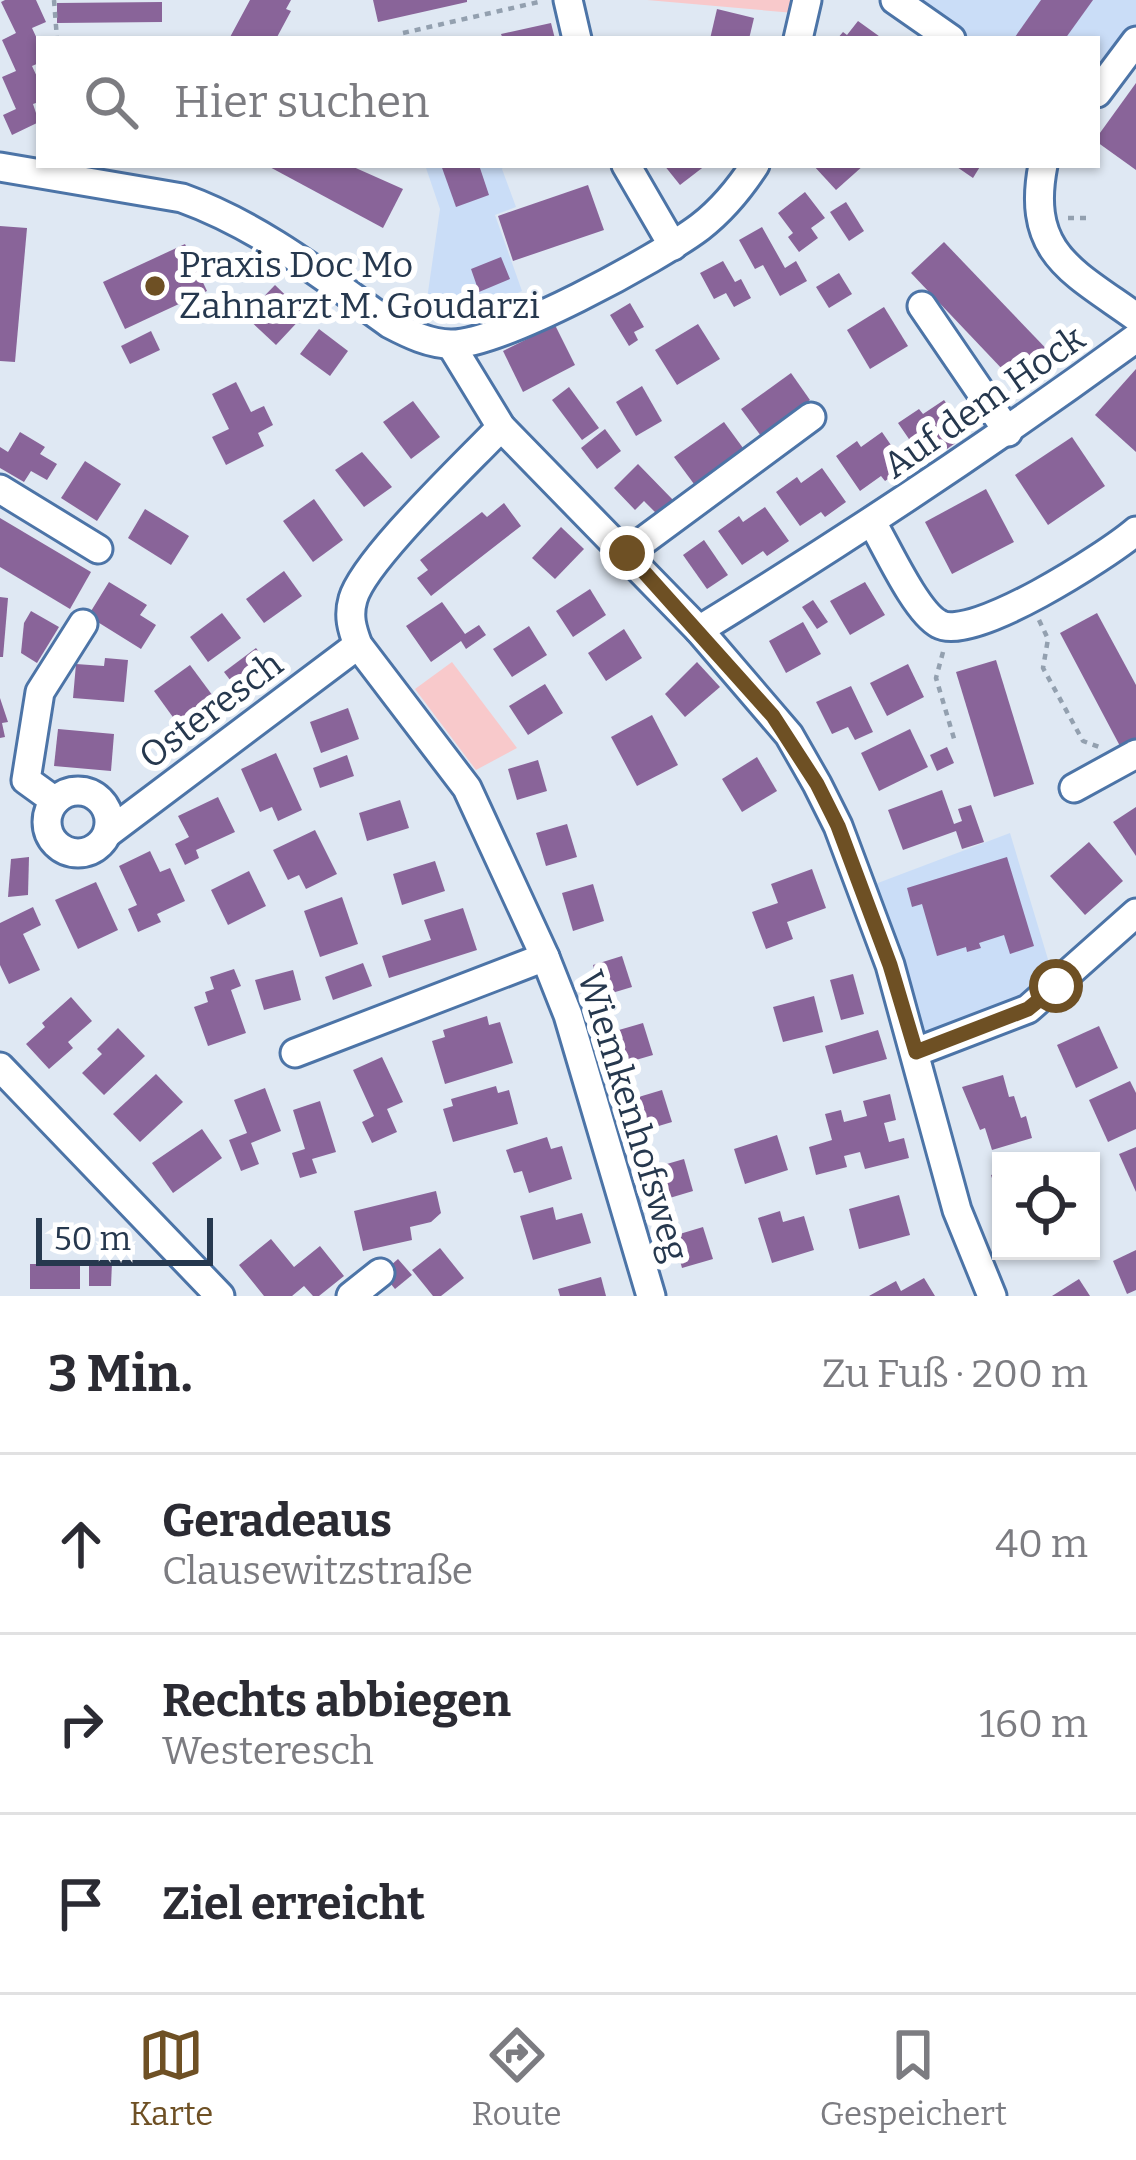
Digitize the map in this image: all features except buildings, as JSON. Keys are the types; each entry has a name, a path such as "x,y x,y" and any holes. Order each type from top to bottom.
{"street":[{"path":"568,0 576,36"},
{"path":"799,36 807,0"},
{"path":"895,0 947,36"},
{"path":"1100,89 1136,41"},
{"path":"0,167 61,170 182,198 287,250 391,324 451,345 492,335 590,291 673,246 730,199 753,168"},
{"path":"628,168 673,246"},
{"path":"1043,168 1037,207 1053,250 1078,276 1136,317"},
{"path":"922,306 1008,432"},
{"name":"Auf dem Hock","path":"699,630 873,524 1136,338"},
{"path":"451,345 501,427 627,553 789,735 828,805 890,965 957,1210 992,1296"},
{"path":"627,553 811,417"},
{"path":"358,645 350,626 350,605 357,587 501,427"},
{"path":"0,489 98,549"},
{"name":"Auf dem Hock","path":"873,524 926,614 949,628"},
{"path":"949,628 965,626 1028,599 1117,548 1136,531"},
{"name":"Osteresch","path":"83,624 40,692 26,780 55,801 48,830 58,846 76,854 87,852 358,645"},
{"name":"Wiemkenhofsweg","path":"358,645 467,788 545,957 568,1016 651,1296"},
{"path":"1074,788 1136,754"},
{"path":"55,801 74,791 94,795 108,812 108,833"},
{"path":"916,1052 1028,1009 1136,913"},
{"name":"Wiemkenhofsweg","path":"295,1053 545,957"},
{"path":"0,1067 220,1296"},
{"path":"351,1296 380,1273"}],"path":[{"path":"54,0 57,36"},
{"path":"404,32 549,0"},
{"path":"1028,599 1048,639 1043,668 1083,741 1099,747 1110,768"},
{"path":"949,628 936,678 955,742"}],"shaded area":[{"path":"647,0 797,0 794,13"},
{"path":"895,0 1136,0 1136,41 1100,89 1100,36 947,36"},
{"path":"426,168 503,168 516,207 495,215 522,291 494,304 462,310 426,306 440,209"},
{"path":"452,662 517,748 476,770 415,689"},
{"path":"1010,833 1056,986 916,1052 862,889"}],"place":[{"name":"Praxis Doc Mo Zahnarzt M. Goudarzi","path":"155,286"}],"route":[{"path":"627,553 789,735 838,826 890,965 916,1052 1028,1009 1056,986"}]}
